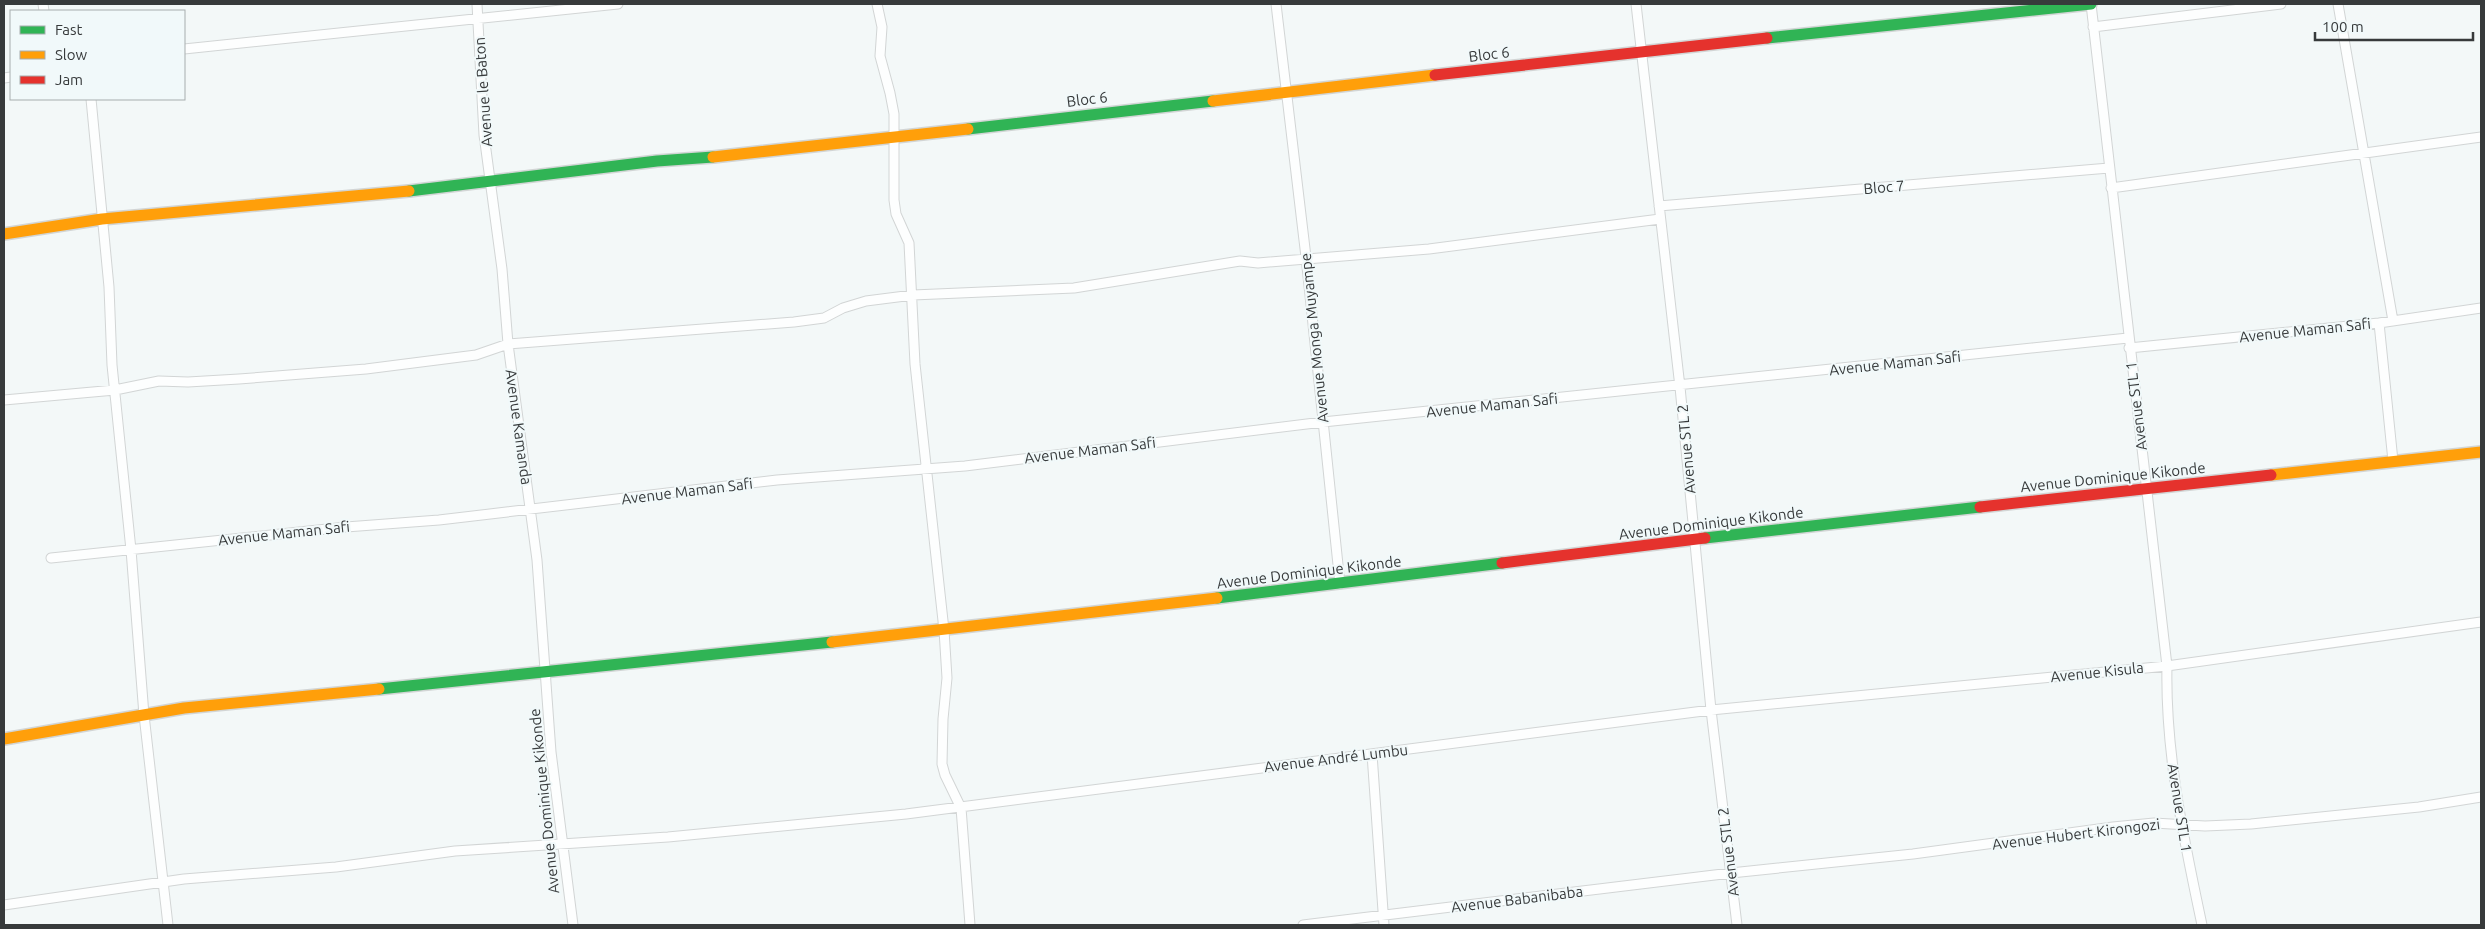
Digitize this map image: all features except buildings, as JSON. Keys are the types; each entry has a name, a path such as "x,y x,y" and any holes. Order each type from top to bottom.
{"street":[{"name":"Avenue le Baton","path":"477,4 484,135 491,181"},
{"path":"185,50 618,4"},
{"path":"877,4 882,27 880,56 892,103 894,200 896,214 909,243 914,343 944,630 947,678 943,720 942,764 945,775 961,808 970,925"},
{"name":"Avenue Monga Muyampe","path":"1276,4 1306,257 1340,584"},
{"name":"Avenue STL 2","path":"1636,4 1680,387 1711,710 1736,925"},
{"name":"Bloc 6","path":"4,234 102,219 307,202 656,161 718,157 1286,92 2091,4"},
{"name":"Avenue STL 1","path":"2091,4 2167,666 2166,702 2181,824 2202,925"},
{"path":"2093,27 2281,4"},
{"path":"2338,4 2393,321"},
{"path":"91,100 144,715 168,925"},
{"path":"2111,188 2481,137"},
{"name":"Bloc 7","path":"1659,206 2109,168"},
{"name":"Avenue Kamanda","path":"491,181 508,344 537,560 545,673"},
{"path":"4,400 115,390 159,381 188,382 366,368 476,355 508,344 794,322 824,318 853,304 913,295 1074,288 1240,261 1258,263 1306,257 1429,249 1660,219"},
{"name":"Avenue Maman Safi","path":"51,558 530,510 777,480 965,466 1323,422 2129,343 2379,323 2481,308"},
{"path":"2379,323 2393,461"},
{"name":"Avenue Dominique Kikonde","path":"4,739 204,706 545,673 944,630 1340,584 1695,539 2481,452"},
{"name":"Avenue Kisula","path":"1711,710 2167,666 2481,622"},
{"name":"Avenue Dominique Kikonde","path":"545,673 551,752 573,925"},
{"name":"Avenue André Lumbu","path":"4,905 164,881 336,867 454,851 811,825 961,808 1711,710"},
{"path":"1372,754 1384,925"},
{"name":"Avenue Hubert Kirongozi","path":"1731,873 1913,854 2113,827 2154,823 2251,824 2419,807 2481,797"},
{"name":"Avenue Babanibaba","path":"1303,925 1731,873"}],"traffic: fast":[{"path":"1767,38 2091,4"},
{"path":"968,129 1213,101"},
{"path":"409,191 657,161 713,157"},
{"path":"1705,538 1980,507"},
{"path":"1217,598 1502,563"},
{"path":"379,689 832,642"}],"traffic: slow":[{"path":"1213,101 1435,75"},
{"path":"713,157 968,129"},
{"path":"4,234 102,219 409,191"},
{"path":"2271,475 2481,452"},
{"path":"832,642 1217,598"},
{"path":"4,739 184,708 379,689"}],"traffic: jam":[{"path":"1435,75 1767,38"},
{"path":"1980,507 2271,475"},
{"path":"1502,563 1705,538"}]}
